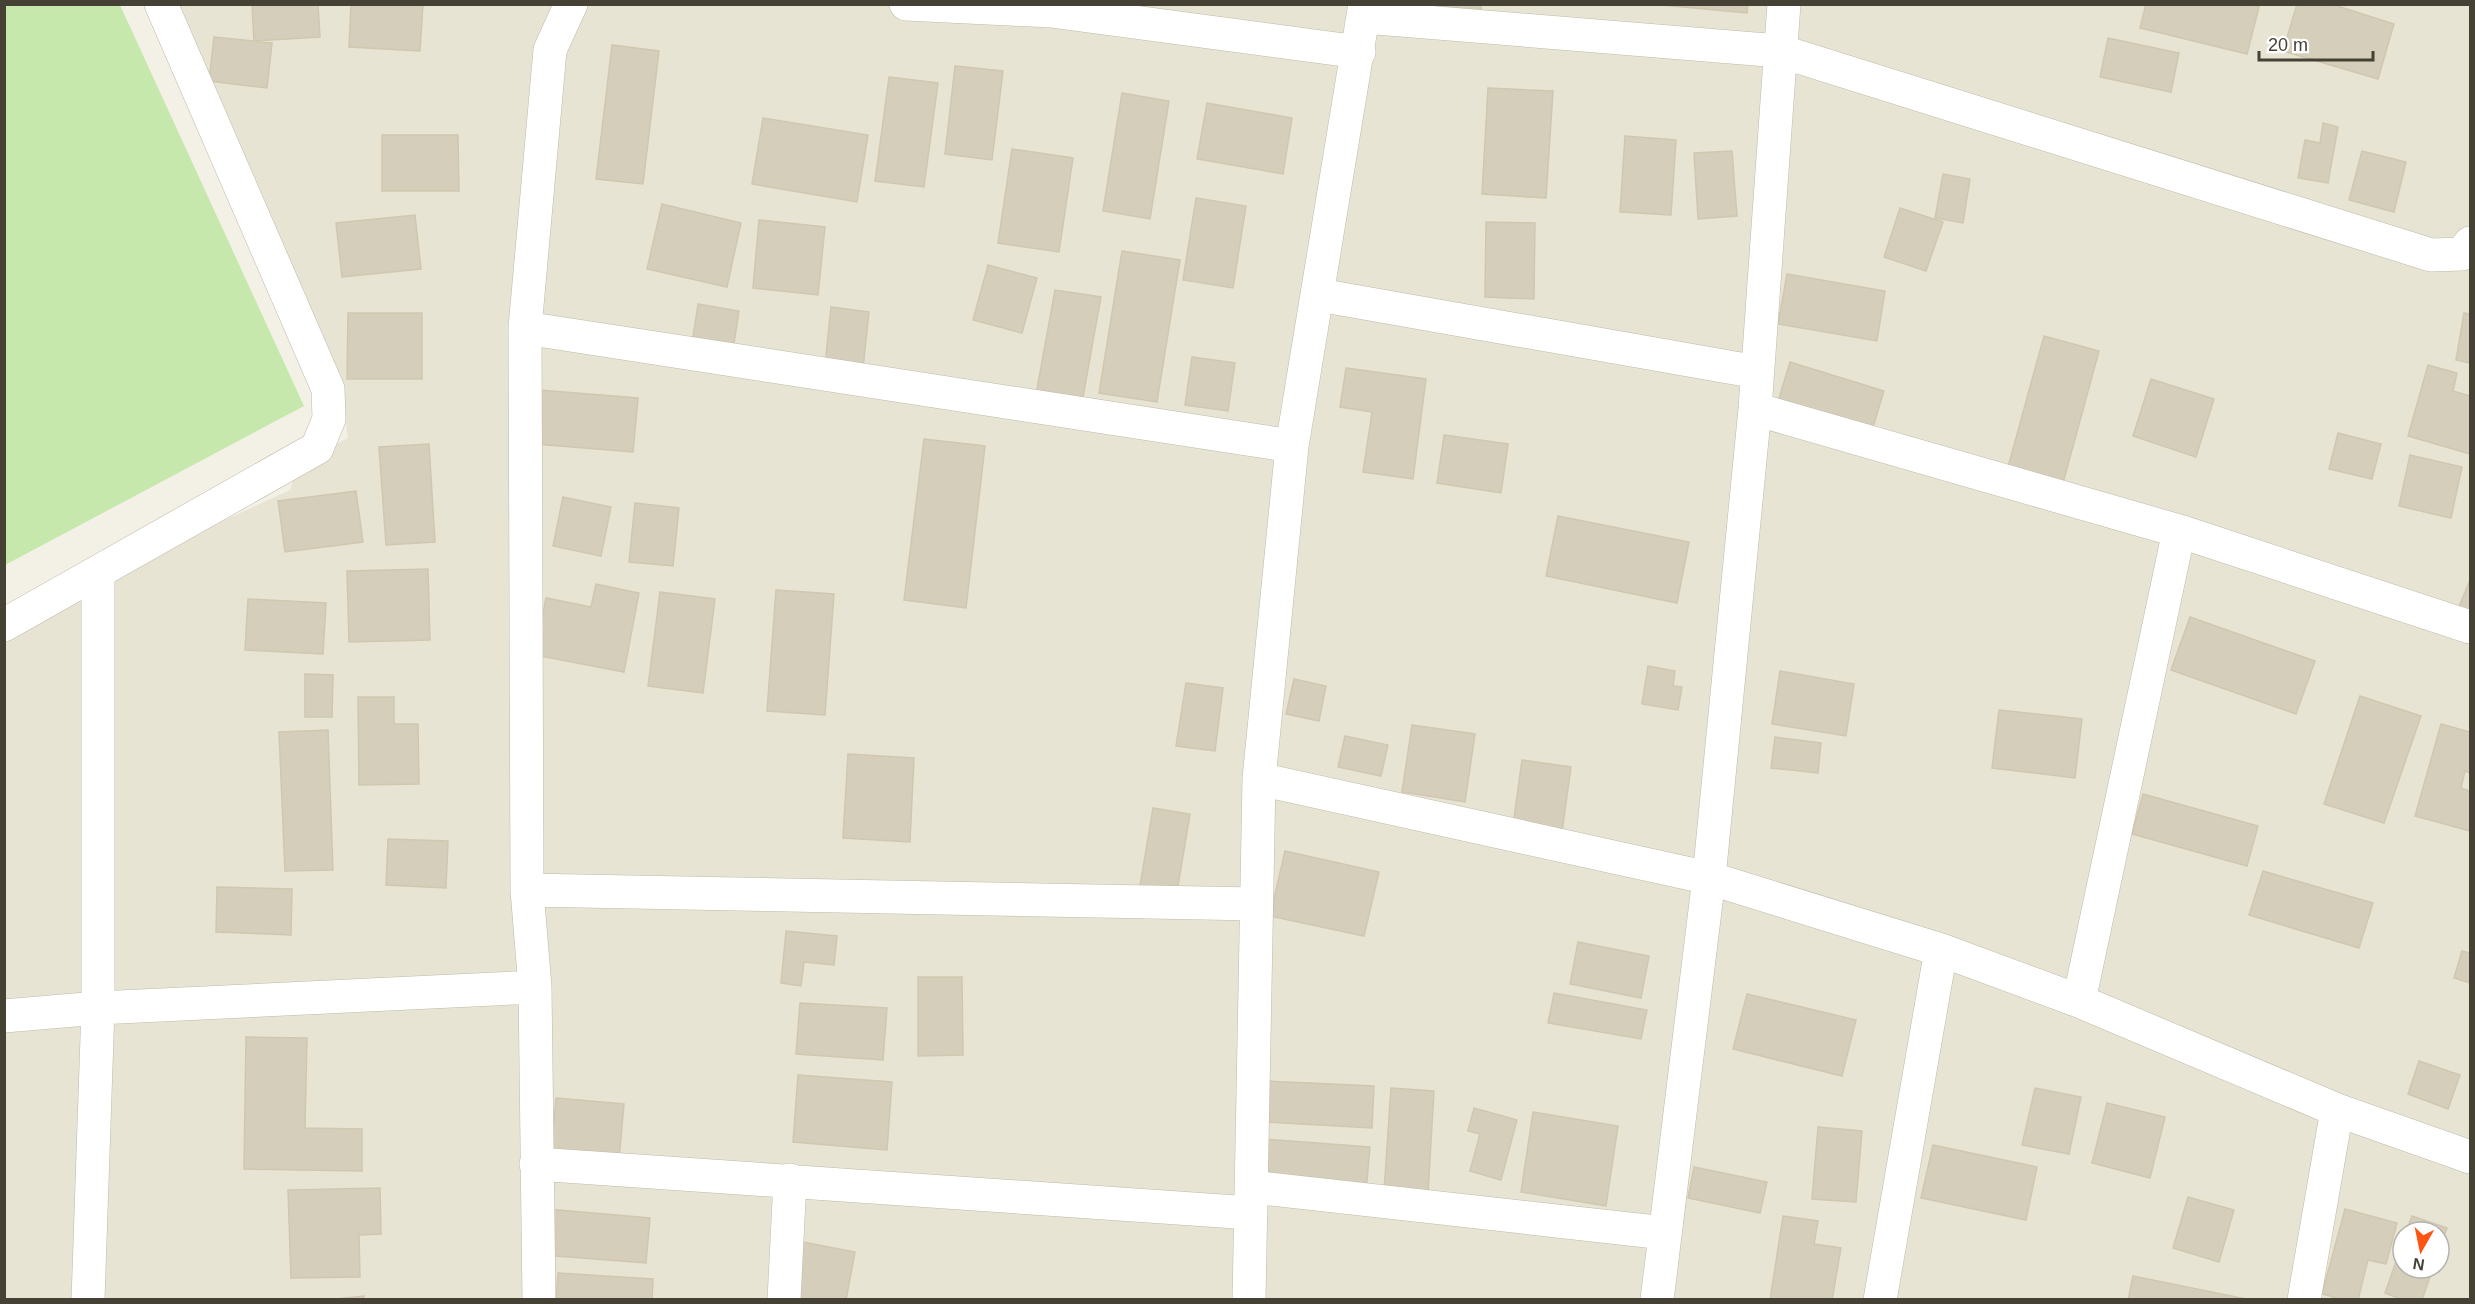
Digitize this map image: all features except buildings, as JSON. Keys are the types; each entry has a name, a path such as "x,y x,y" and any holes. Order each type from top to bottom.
{"street":[{"path":"4,625 317,448 329,419 328,389 161,4"},
{"path":"539,1299 536,987 528,890 525,328 550,50 571,4"},
{"path":"906,4 1051,11 1359,52"},
{"path":"1657,1299 1709,878 1755,410 1784,4"},
{"path":"1250,1299 1259,779 1293,446 1364,11 1780,51 2431,255 2462,254 2470,243"},
{"path":"1319,295 1757,372"},
{"path":"525,328 1293,446"},
{"path":"1755,410 2179,531 2470,627"},
{"path":"2079,1001 2179,531"},
{"path":"88,1299 98,1008 98,573"},
{"path":"1259,779 1709,878 1941,950 2079,1001 2337,1110 2470,1157"},
{"path":"528,890 1257,904"},
{"path":"1880,1299 1941,950"},
{"path":"4,1016 98,1008 536,987"},
{"path":"2304,1299 2337,1110"},
{"path":"536,1164 790,1180 1251,1200 1665,1233"},
{"path":"784,1299 790,1180"}],"shaded area":[{"path":"173,5 2470,5 2470,1299 5,1299 4,626 45,603 290,490 298,464 348,438 339,375"}],"green space":[{"path":"5,4 120,5 304,406 5,565"}]}
